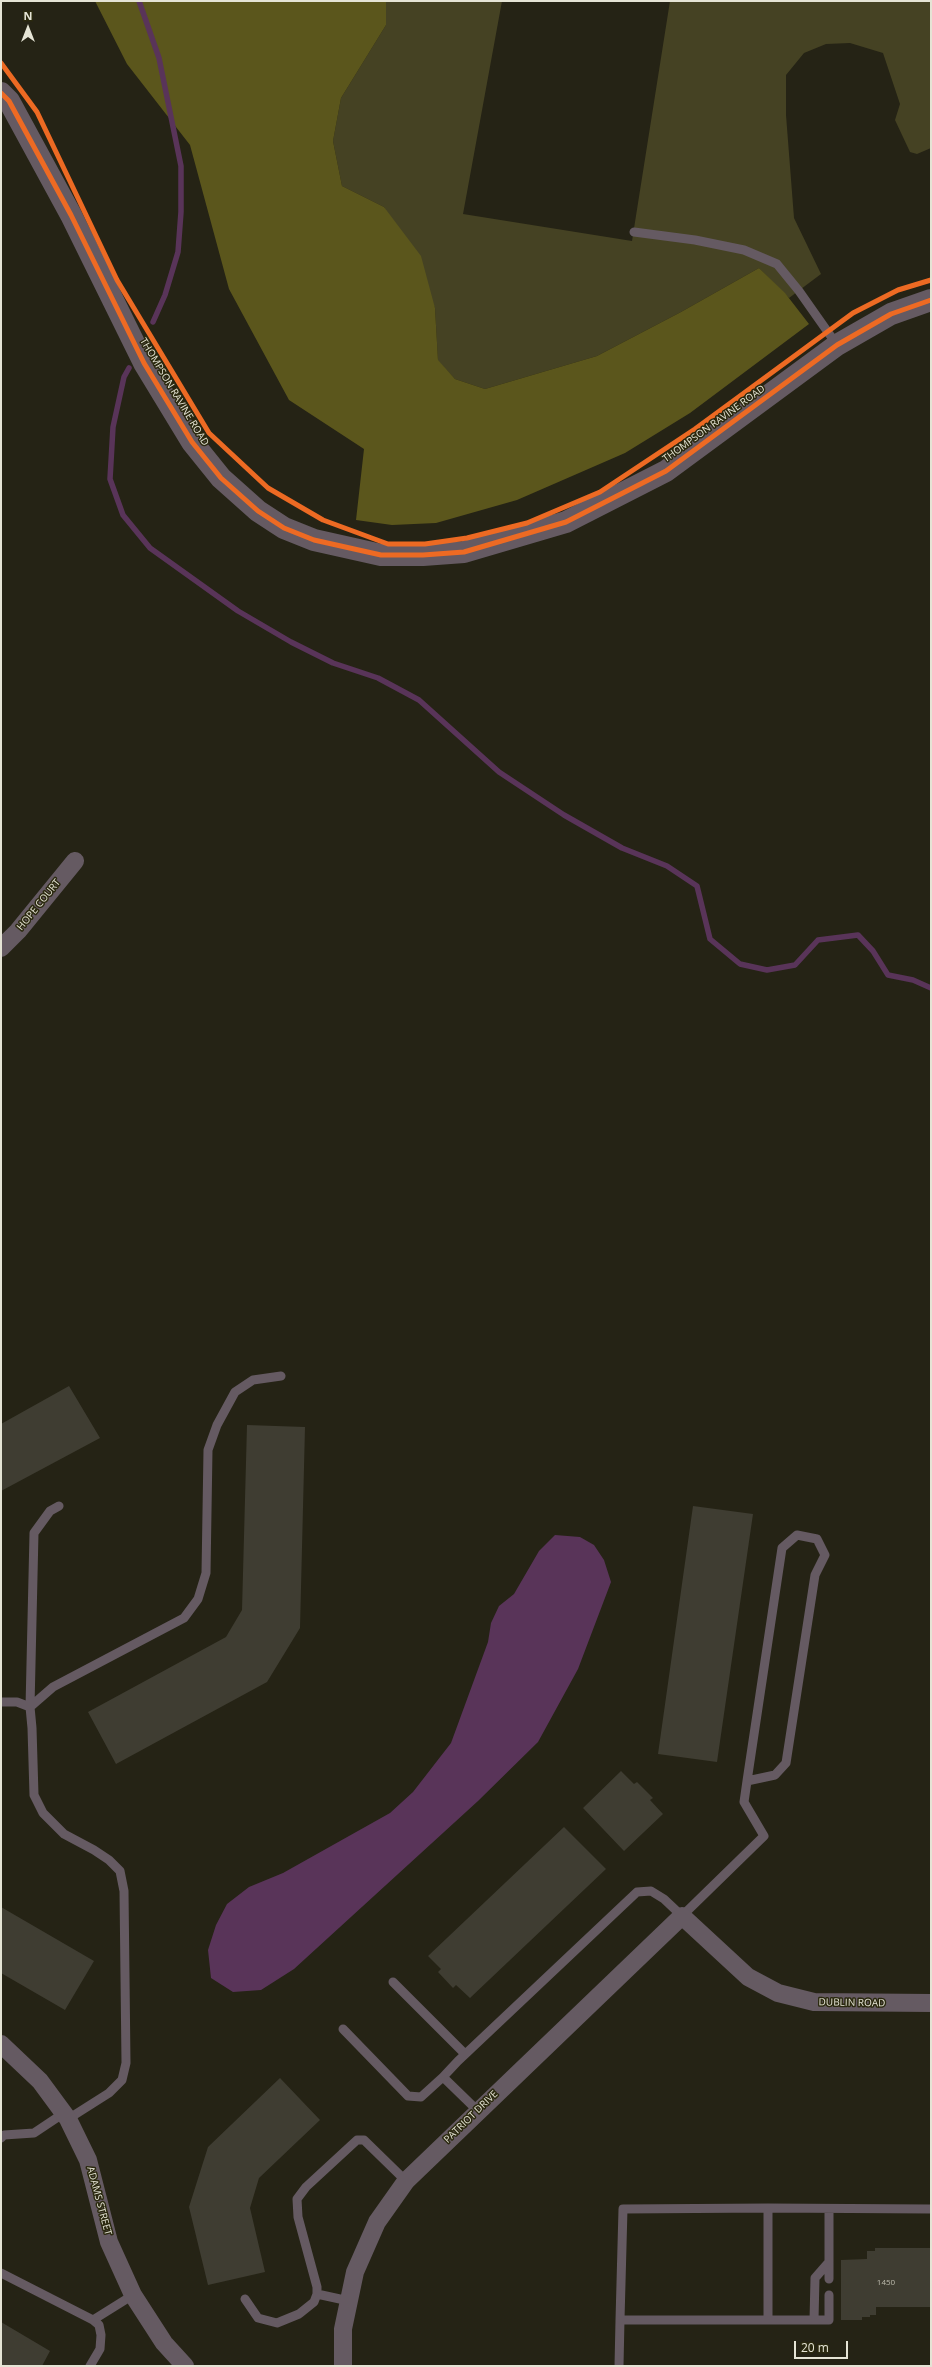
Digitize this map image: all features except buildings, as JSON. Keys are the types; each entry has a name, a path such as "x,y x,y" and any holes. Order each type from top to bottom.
{"street":[{"name":"THOMPSON RAVINE ROAD","path":"1,93 10,101 71,215 144,363 192,442 221,478 258,511 284,528 314,540 380,555 423,556 464,552 566,522 666,471 837,345 890,314 931,300"},
{"name":"HOPE COURT","path":"1,948 18,931 75,861"},
{"name":"DUBLIN ROAD","path":"682,1916 748,1977 778,1993 814,2002 931,2004"},
{"name":"PATRIOT DRIVE","path":"343,2366 344,2329 355,2272 377,2222 406,2181 682,1916"},
{"name":"ADAMS STREET","path":"1,2044 40,2081 66,2116 88,2160 110,2242 133,2296 164,2343 185,2366"}],"lane":[{"path":"634,232 695,240 744,250 777,264 799,291 837,345"},
{"path":"30,1707 53,1687 184,1618 198,1599 206,1573 208,1450 217,1425 234,1392 253,1380 280,1376"},
{"path":"2,2135 34,2133 109,2093 122,2080 126,2063 124,1891 120,1871 109,1860 94,1850 64,1834 43,1813 34,1795 30,1707 34,1533 50,1510 59,1506"},
{"path":"344,2029 408,2096 422,2097 465,2054 637,1892 651,1891 664,1899 682,1916 764,1836 744,1802 747,1781 782,1548 797,1535 817,1539 825,1555 815,1575 786,1763 775,1775 747,1781"},
{"path":"1,1702 17,1702 30,1707"},
{"path":"393,1982 465,2054"},
{"path":"443,2077 478,2111"},
{"path":"245,2299 258,2318 277,2323 300,2314 314,2302 317,2294 317,2287 298,2217 297,2199 357,2140 364,2140 406,2181"},
{"path":"768,2208 768,2320"},
{"path":"619,2366 623,2209 768,2208 931,2210"},
{"path":"829,2209 829,2279"},
{"path":"814,2320 815,2278 829,2262"},
{"path":"1,2273 100,2324 100,2349 90,2366"},
{"path":"317,2294 349,2301"},
{"path":"620,2320 829,2320 829,2295"},
{"path":"93,2320 133,2296"}],"shaded area":[{"path":"95,1 386,1 386,25 341,98 333,141 342,186 384,207 421,256 435,308 438,360 455,379 485,389 597,356 681,312 759,268 785,293 809,324 690,413 625,453 517,500 436,523 392,525 356,520 364,449 289,400 229,289 190,145 127,64"},
{"path":"386,1 502,1 463,214 632,241 670,1 931,1 931,148 917,154 910,152 895,120 900,104 883,53 850,43 826,44 804,53 786,75 786,115 794,218 821,274 789,298 759,268 681,312 597,356 485,389 455,379 438,361 435,308 384,207 342,186 333,141 341,98 386,25"},
{"path":"555,1535 580,1537 594,1545 604,1560 611,1582 578,1669 538,1742 478,1801 294,1969 261,1990 233,1992 211,1978 208,1950 216,1925 227,1904 249,1887 283,1873 390,1813 413,1792 451,1743 488,1642 491,1623 499,1606 514,1594 539,1551"}],"waterway":[{"path":"139,1 159,58 181,166 181,212 178,252 165,295 153,322"},
{"path":"129,368 124,377 113,427 110,479 123,515 150,548 238,611 291,642 333,663 378,678 419,700 499,772 564,815 622,848 667,866 697,886 710,939 740,964 767,970 795,965 818,940 858,935 873,951 888,975 913,980 931,988"}],"cycle path":[{"path":"1,63 37,112 117,280 209,433 268,488 323,520 388,544 425,544 467,538 527,523 600,492 695,429 853,313 898,290 931,280"},
{"path":"1,93 9,101 71,215 144,363 192,442 221,478 258,511 284,528 314,540 381,555 423,555 464,552 566,522 666,471 837,345 891,314 931,300"}]}
